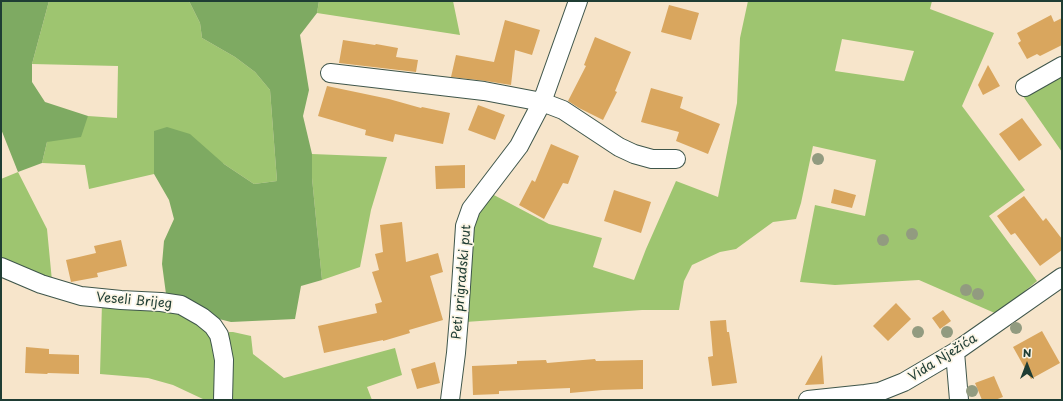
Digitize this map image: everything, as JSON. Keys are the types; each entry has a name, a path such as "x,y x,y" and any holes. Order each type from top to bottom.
{"street":[{"name":"Peti prigradski put","path":"450,400 456,353 465,226 471,209 518,146 542,102 578,1"},
{"path":"1026,87 1062,66"},
{"path":"330,73 484,91 542,102 563,110 619,147 634,154 652,159 676,159"},
{"name":"Veseli Brijeg","path":"1,266 41,284 81,296 161,302 181,306 202,317 213,326 222,344 224,360 223,400"},
{"name":"Vida Nježića","path":"808,400 879,392 904,382 955,352 1062,277"},
{"path":"955,352 959,400"}],"green space":[{"path":"1,1 49,1 32,64 32,82 45,102 88,116 81,137 47,142 42,163 18,172 1,129"},
{"path":"49,1 189,1 200,23 202,38 235,57 255,72 270,90 277,181 254,184 224,164 154,131 154,174 89,189 85,165 42,163 47,142 88,116 117,118 118,66 32,64"},
{"path":"189,1 319,1 317,13 300,35 309,90 303,116 312,154 312,178 322,280 301,286 295,319 231,322 207,316 166,294 162,264 164,241 174,219 169,200 154,174 154,131 167,127 190,134 224,164 254,184 277,181 270,90 255,72 235,57 202,38 200,23"},
{"path":"319,1 453,1 460,35 317,13"},
{"path":"748,1 932,1 930,9 994,33 962,106 1025,190 989,216 1037,281 997,314 919,280 835,285 800,282 815,205 865,216 876,160 813,146 801,203 796,219 773,222 736,249 720,252 692,265 684,281 679,310 642,310 465,322 471,227 476,214 492,194 549,224 602,238 593,267 634,280 676,181 718,197 737,103 740,38","holes":["842,39 914,51 904,81 835,71"]},
{"path":"1062,72 1062,152 1023,96"},
{"path":"312,154 387,157 371,210 360,267 322,280 312,178"},
{"path":"18,172 47,229 52,281 1,259 1,179"},
{"path":"102,303 182,311 213,333 219,400 205,400 173,385 148,378 100,374"},
{"path":"229,332 251,336 253,354 284,378 395,348 402,375 367,387 372,400 227,400"}],"building":[{"path":"669,5 699,13 691,40 661,32"},
{"path":"1051,15 1054,22 1062,18 1062,45 1040,56 1037,54 1027,59 1018,43 1021,41 1017,33"},
{"path":"505,20 540,30 532,55 515,50 511,85 451,77 456,55 494,62"},
{"path":"595,37 631,52 615,91 617,92 603,120 568,101 586,66 584,65"},
{"path":"343,40 398,48 396,57 418,60 416,72 339,63"},
{"path":"988,65 1000,86 983,95 978,85"},
{"path":"327,86 389,99 421,108 450,113 443,144 395,134 393,142 365,135 366,130 318,116"},
{"path":"651,88 683,97 680,108 720,124 708,154 676,141 679,132 641,122"},
{"path":"478,105 505,115 495,140 468,130"},
{"path":"1022,118 1042,145 1019,161 999,134"},
{"path":"551,144 579,156 568,184 563,183 544,219 519,205 532,180 535,182"},
{"path":"465,165 465,188 436,189 435,166"},
{"path":"834,189 856,195 852,208 831,203"},
{"path":"614,190 651,202 641,233 604,221"},
{"path":"1024,196 1043,221 1046,218 1062,239 1062,250 1040,266 1015,233 1011,235 997,216"},
{"path":"402,222 406,262 438,253 443,272 430,276 443,320 409,330 410,333 383,341 324,353 318,326 377,313 375,304 382,302 372,272 379,270 375,254 383,252 380,225"},
{"path":"121,240 127,266 97,273 98,277 71,282 66,260 96,253 94,246"},
{"path":"896,303 911,319 888,341 873,326"},
{"path":"943,310 951,321 940,329 932,318"},
{"path":"726,320 737,383 712,386 708,357 713,356 710,321"},
{"path":"1042,331 1060,363 1031,379 1013,347"},
{"path":"26,347 49,349 49,354 79,355 79,374 25,373"},
{"path":"822,355 824,384 805,385"},
{"path":"595,359 596,361 643,360 643,389 570,393 570,388 499,391 499,394 473,395 472,366 517,364 517,361 546,360 547,363"},
{"path":"435,362 440,383 417,389 411,369"},
{"path":"994,376 1003,397 995,400 982,400 975,383"}]}
